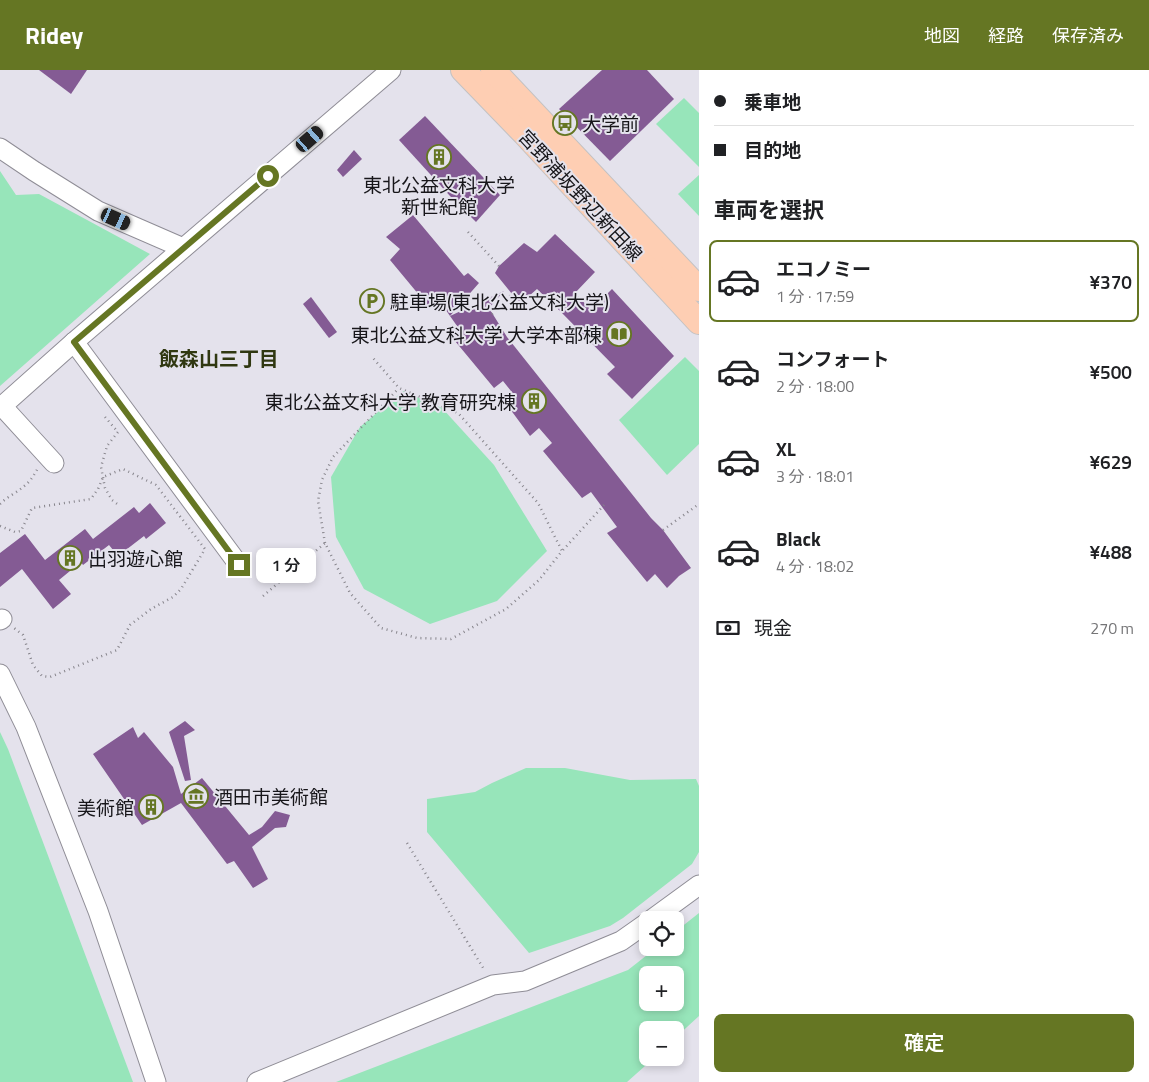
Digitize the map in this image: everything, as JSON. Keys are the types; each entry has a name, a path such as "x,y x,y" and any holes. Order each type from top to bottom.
{"main road":[{"name":"宮野浦坂野辺新田線","path":"463,70 525,134 699,322"},
{"name":"宮野浦坂野辺新田線","path":"493,70 699,289"}],"street":[{"path":"49,459 1,407 391,70"},
{"path":"0,148 98,211 183,248"},
{"path":"74,342 239,565"},
{"path":"0,674 26,727 98,911 156,1082"},
{"path":"663,911 699,885"},
{"path":"257,1082 494,985 525,981 621,941 639,928"}],"path":[{"path":"468,232 499,266"},
{"path":"492,314 512,294"},
{"path":"372,358 399,388 458,413 538,503 562,551"},
{"path":"399,388 333,457 322,480 318,501 325,543 350,593 380,628 417,638 451,639 506,610 539,580 562,551 604,506"},
{"path":"105,417 118,432 107,446 101,467 105,488 112,500 120,506"},
{"path":"0,504 4,499 23,487 49,459"},
{"path":"0,526 14,532 21,531 32,508 91,500 103,477 123,469 156,485 205,549 181,589 173,597 151,609 130,625 117,650 50,677 42,676 33,665 23,635 1,619"},
{"path":"663,530 699,504"},
{"path":"263,596 325,543"},
{"path":"408,844 494,985"}],"green space":[{"path":"684,98 699,113 699,167 656,124"},
{"path":"0,171 16,195 39,194 150,254 0,386"},
{"path":"699,175 699,216 678,194"},
{"path":"685,357 699,371 699,444 667,475 619,420"},
{"path":"403,391 442,408 494,465 547,551 497,601 430,624 364,589 336,537 331,477 360,427"},
{"path":"0,732 8,749 133,1082 0,1082"},
{"path":"526,768 565,768 630,780 696,779 699,786 699,852 692,864 610,926 529,953 427,832 427,799 475,792"},
{"path":"699,913 699,1016 684,1030 684,1021 639,1021 639,1066 645,1066 627,1082 336,1082 628,970 646,956 684,956 684,925"}],"building":[{"path":"39,70 87,70 71,94"},
{"path":"602,70 647,70 674,99 610,161 559,109"},
{"name":"東北公益文科大学 新世紀館","path":"425,116 500,195 476,222 399,140"},
{"path":"354,150 362,159 343,177 337,170"},
{"path":"413,215 464,276 468,273 479,283 450,316 439,300 429,307 390,260 400,249 386,237"},
{"name":"東北公益文科大学 大学本部棟","path":"555,234 595,272 575,293 591,310 612,289 674,356 632,399 607,374 615,367 537,289 521,303 495,273 499,266 524,243 537,252"},
{"name":"東北公益文科大学 教育研究棟","path":"504,291 489,308 507,337 651,518 663,530 691,568 679,576 667,588 655,574 647,582 607,533 617,527 591,492 582,498 543,451 552,443 539,428 530,436 507,405 515,396 503,381 494,388 455,341 462,333 450,316"},
{"path":"311,297 337,332 329,338 303,304"},
{"name":"出羽遊心館","path":"150,503 166,523 146,539 144,536 118,556 109,545 83,565 81,562 59,580 71,594 53,609 22,569 0,587 0,553 25,534 45,560 85,529 93,539 134,507 139,513"},
{"path":"185,721 195,730 184,736 191,780 185,781 169,732"},
{"name":"美術館","path":"133,727 138,738 144,732 173,767 181,794 202,778 249,835 262,827 275,811 290,815 286,827 275,828 252,847 268,879 253,888 234,861 227,864 181,803 142,825 93,754"}],"place":[{"name":"大学前","path":"565,123"},
{"name":"東北公益文科大学 新世紀館","path":"439,157"},
{"name":"駐車場(東北公益文科大学)","path":"372,301"},
{"name":"東北公益文科大学 大学本部棟","path":"619,334"},
{"name":"東北公益文科大学 教育研究棟","path":"534,401"},
{"name":"出羽遊心館","path":"70,558"},
{"name":"酒田市美術館","path":"196,796"},
{"name":"美術館","path":"151,807"}],"district":[{"name":"飯森山三丁目","path":"219,358"}],"route":[{"path":"239,565 74,342 268,176"}]}
